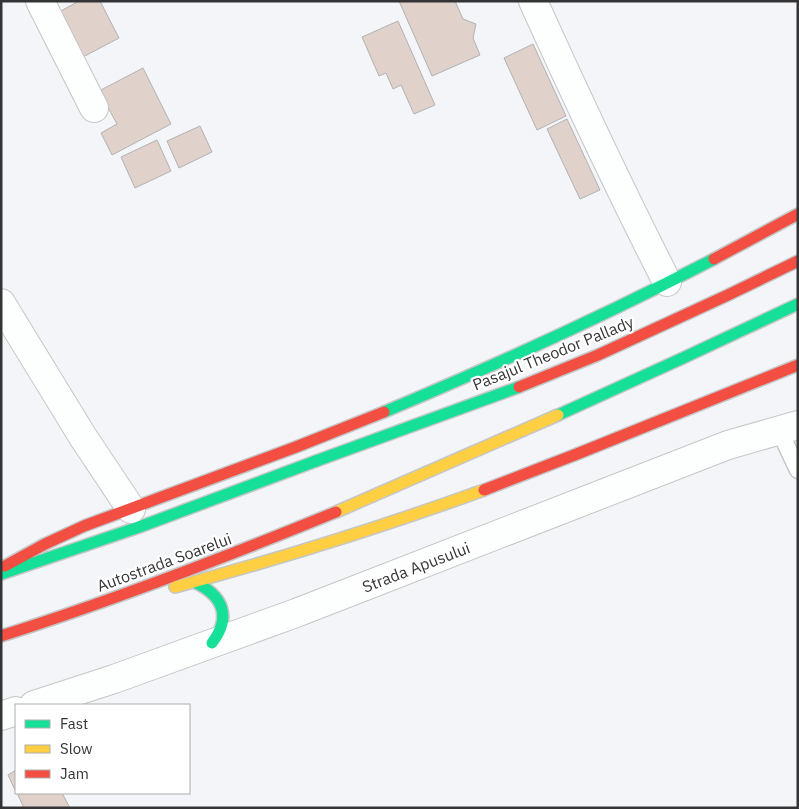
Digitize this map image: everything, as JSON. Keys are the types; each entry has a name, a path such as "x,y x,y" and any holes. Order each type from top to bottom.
{"main road":[{"path":"1,568 59,536 295,448 417,398 554,337 667,282 798,214"},
{"name":"Pasajul Theodor Pallady","path":"1,574 142,526 537,381 598,355 794,263"},
{"name":"Autostrada Soarelui","path":"1,636 102,603 255,546 610,392 798,304"},
{"path":"102,603 194,582 349,536 450,502 566,459 798,365"},
{"path":"743,386 798,378"},
{"path":"194,582 207,588 217,598 222,610 223,622 220,633 212,643"}],"street":[{"path":"40,1 94,108"},
{"path":"533,1 569,81 667,282"},
{"path":"1,303 83,437 131,509"},
{"name":"Strada Apusului","path":"37,704 296,614 690,459 728,445 788,428"},
{"path":"1,716 15,711"}],"lane":[{"path":"788,428 798,470"}],"building":[{"path":"79,1 100,1 119,38 83,57 59,12"},
{"path":"399,1 455,1 463,19 476,24 473,38 480,55 432,76"},
{"path":"398,21 435,105 414,114 401,85 393,89 386,73 379,76 362,37"},
{"path":"533,44 566,116 537,130 504,58"},
{"path":"143,68 171,124 112,155 101,133 117,124 99,91"},
{"path":"567,119 600,190 580,199 547,129"},
{"path":"200,126 212,152 179,168 167,141"},
{"path":"157,140 171,171 135,188 121,157"},
{"path":"15,771 15,790 8,775"},
{"path":"17,794 63,794 70,808 24,808"}],"traffic: fast":[{"path":"384,412 550,339 714,259"},
{"path":"558,415 798,304"},
{"path":"316,461 519,387"},
{"path":"1,574 142,526 316,461"},
{"path":"194,582 212,593 218,600 221,608 222,624 212,643"}],"traffic: slow":[{"path":"336,512 558,415"},
{"path":"175,587 330,542 484,490"}],"traffic: jam":[{"path":"714,259 798,214"},
{"path":"519,387 598,355 798,261"},
{"path":"484,490 798,365"},
{"path":"5,566 45,544 84,526 384,412"},
{"path":"1,636 86,608 170,577 336,512"}]}
